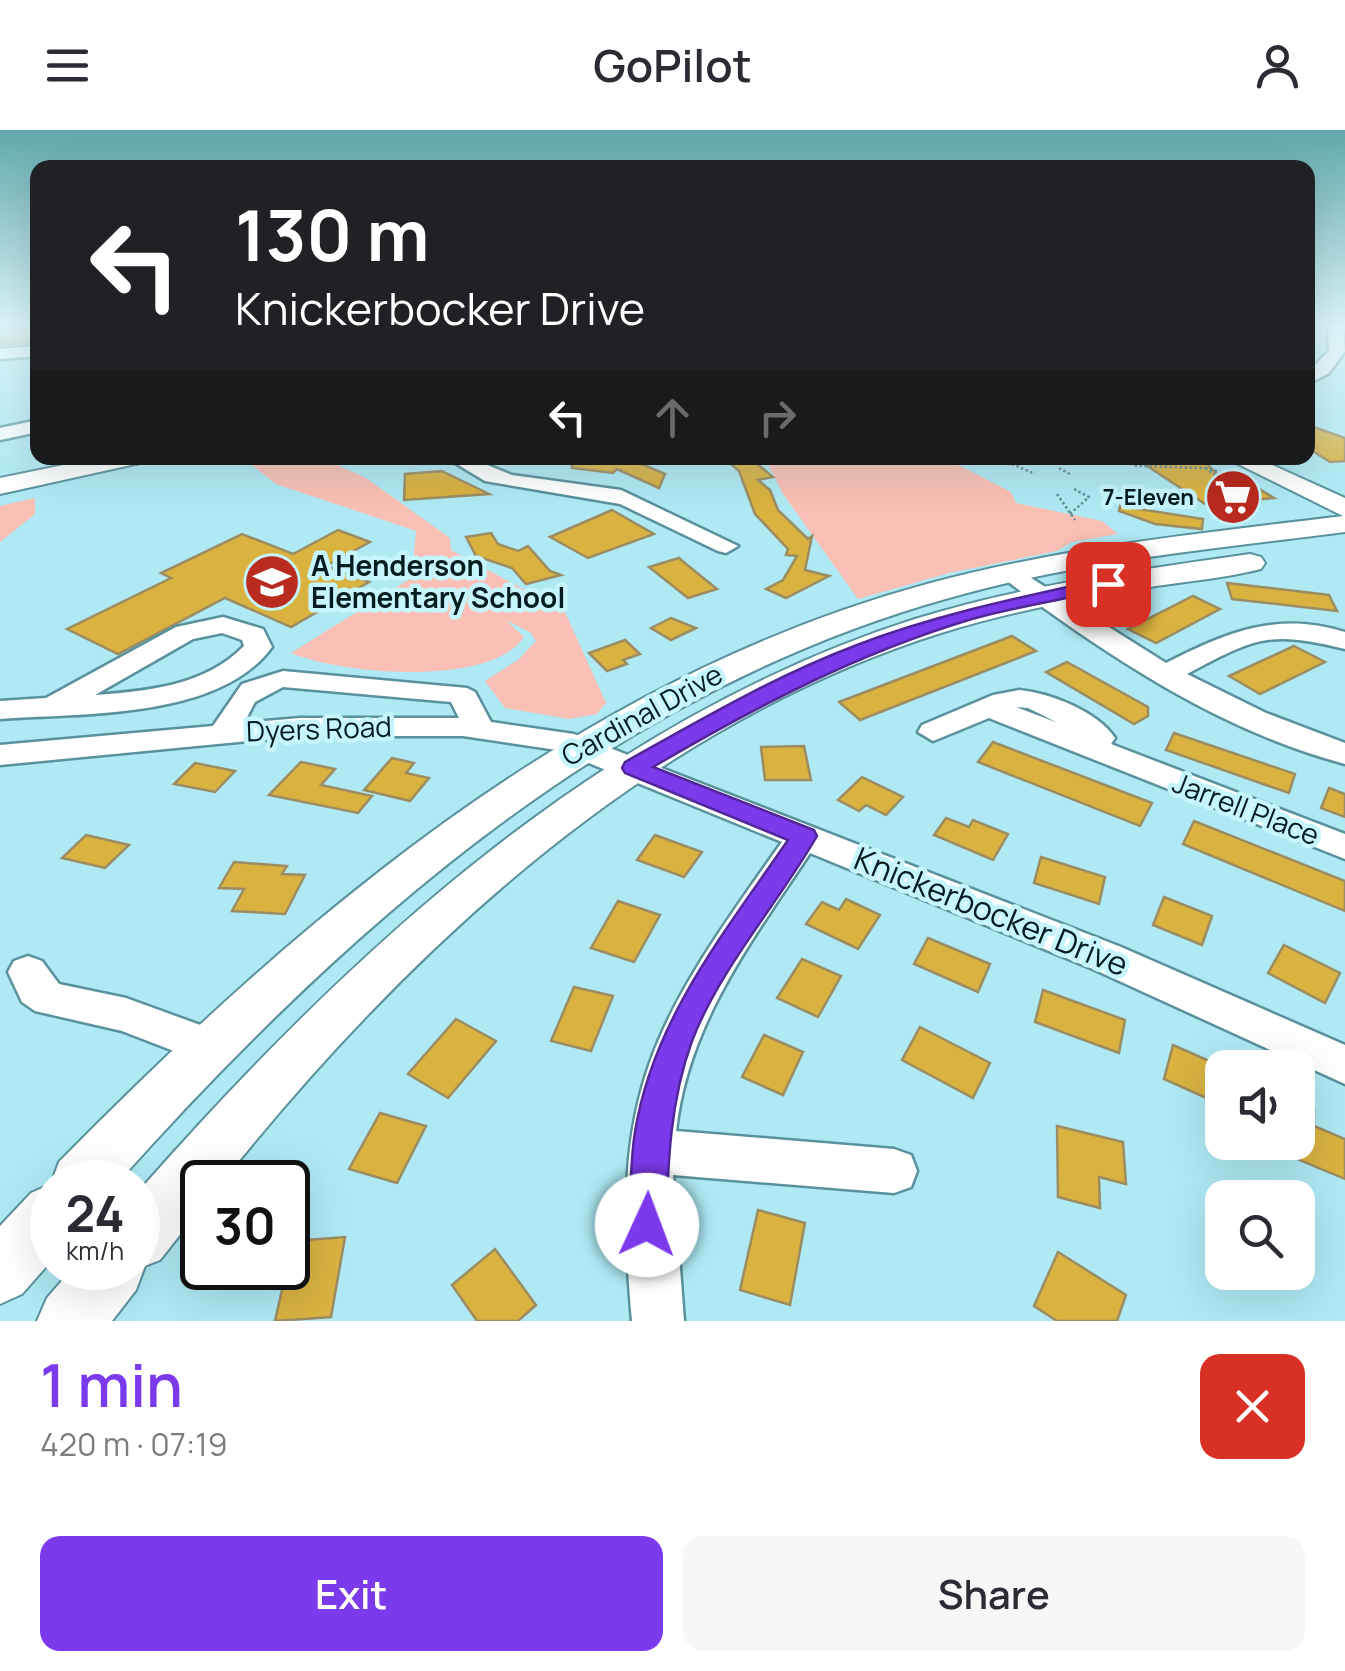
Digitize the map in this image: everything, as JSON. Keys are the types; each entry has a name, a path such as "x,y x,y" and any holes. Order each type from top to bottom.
{"main road":[{"path":"0,470 30,464"},
{"path":"0,486 98,465"},
{"path":"1255,465 1345,508"},
{"path":"1284,465 1345,493"},
{"name":"Cardinal Drive","path":"101,1160 210,1047 392,882 474,819 582,747 771,648 871,611 1345,524"},
{"name":"Cardinal Drive","path":"160,1212 264,1090 393,959 506,860 675,741 807,673 1028,585 1345,548"},
{"path":"0,1272 30,1239"},
{"path":"70,1321 96,1290"}],"street":[{"path":"0,434 30,428"},
{"path":"471,465 490,475 596,490 636,502 726,546"},
{"path":"1028,585 1164,676 1255,720 1345,754"},
{"path":"1164,676 1266,626 1297,627 1345,642"},
{"path":"0,710 52,706 185,691 247,659 258,640 234,627 197,628 52,706"},
{"path":"225,733 243,692 283,679 458,694 465,698 479,728"},
{"name":"Jarrell Place","path":"933,732 988,708 1345,848"},
{"name":"Dyers Road","path":"0,755 225,733 412,725 479,728 582,747 634,768"},
{"name":"Knickerbocker Drive","path":"634,768 1107,958 1345,1065"},
{"path":"658,1321 647,1225 650,1151 660,1090 695,1002 804,836"},
{"path":"28,972 36,990 50,999 126,1015 210,1047"},
{"path":"650,1151 894,1171"}],"path":[{"path":"1014,465 1035,474"},
{"path":"1134,465 1206,468"},
{"path":"1058,468 1070,474"},
{"path":"1070,514 1089,497 1074,489"},
{"path":"1057,494 1075,520"},
{"path":"1056,506 1064,505"}],"shaded area":[{"path":"252,465 337,465 366,478 450,538 451,550 565,612 606,703 597,714 569,719 505,708 485,681 518,660 536,641 531,633 506,620 524,637 506,653 480,664 449,670 378,671 291,653 421,572 413,563 416,531 276,484"},
{"path":"768,465 959,465 1011,492 1016,503 1102,521 1118,534 1072,542 1057,551 949,573 858,599 783,494"},
{"path":"35,498 35,514 0,542 0,506"}],"building":[{"path":"1315,427 1345,438 1345,461 1330,462 1315,452"},
{"path":"644,465 665,474 659,488 617,469 613,473 572,468"},
{"path":"732,465 758,465 773,477 758,480 770,490 778,510 808,539 812,536 805,570 829,576 786,598 766,589 783,580 797,556 786,555 788,549 755,514 739,471"},
{"path":"1146,465 1208,465 1226,483 1246,481 1274,498 1205,504"},
{"path":"442,471 489,494 404,500 405,474"},
{"path":"1120,506 1203,519 1202,529 1155,524 1119,511"},
{"path":"612,510 654,534 588,558 550,537"},
{"path":"338,530 370,542 326,566 369,582 291,627 225,598 118,654 67,629 171,578 161,573 242,534 293,554"},
{"path":"491,533 498,544 518,551 528,546 550,571 561,575 526,584 512,568 476,556 466,537"},
{"path":"679,558 717,589 688,598 649,567"},
{"path":"1227,583 1329,595 1337,611 1232,599"},
{"path":"1193,596 1220,609 1156,643 1128,629"},
{"path":"671,618 696,628 671,640 651,628"},
{"path":"1012,636 1036,651 860,720 839,702"},
{"path":"625,640 640,654 623,660 627,664 607,671 589,653"},
{"path":"1294,646 1325,662 1260,694 1229,676"},
{"path":"1067,662 1148,707 1148,716 1134,724 1046,672"},
{"path":"1174,733 1295,774 1289,793 1166,750"},
{"path":"993,742 1152,803 1140,826 978,762"},
{"path":"804,746 811,780 765,780 761,747"},
{"path":"392,758 414,763 406,773 429,778 410,801 364,790"},
{"path":"301,762 335,769 321,785 372,796 358,813 269,795"},
{"path":"195,763 235,771 215,792 174,784"},
{"path":"862,777 903,797 886,815 866,805 859,811 838,800"},
{"path":"1329,788 1345,794 1345,817 1321,808"},
{"path":"946,818 969,827 973,820 1008,834 993,860 934,835"},
{"path":"1194,821 1345,881 1345,911 1183,844"},
{"path":"86,835 129,845 105,868 62,858"},
{"path":"655,835 702,852 684,877 637,860"},
{"path":"1041,857 1105,877 1099,904 1034,883"},
{"path":"234,862 287,866 282,874 305,875 285,914 232,911 244,889 219,888"},
{"path":"1164,897 1212,916 1202,945 1153,925"},
{"path":"846,899 880,915 858,949 806,924 822,902 839,910"},
{"path":"618,901 660,915 634,962 591,948"},
{"path":"928,938 990,964 978,992 914,964"},
{"path":"1284,945 1340,973 1325,1003 1268,973"},
{"path":"802,959 841,976 818,1017 777,998"},
{"path":"574,987 613,996 591,1051 551,1041"},
{"path":"1043,990 1125,1020 1119,1053 1035,1022"},
{"path":"456,1019 496,1041 448,1098 408,1074"},
{"path":"920,1027 990,1063 973,1098 902,1060"},
{"path":"764,1035 803,1052 783,1095 742,1077"},
{"path":"1173,1045 1205,1059 1205,1097 1164,1079"},
{"path":"380,1113 426,1126 397,1183 349,1169"},
{"path":"1057,1126 1123,1142 1126,1184 1099,1177 1100,1208 1058,1197"},
{"path":"1315,1126 1345,1139 1345,1179 1300,1160 1315,1160"},
{"path":"758,1210 805,1223 790,1305 740,1290"},
{"path":"345,1237 331,1317 275,1321 282,1290 310,1290 310,1240"},
{"path":"495,1249 536,1305 518,1321 477,1321 452,1285"},
{"path":"1058,1252 1126,1295 1117,1321 1057,1321 1034,1306"}],"place":[{"name":"7-Eleven","path":"1233,497"},
{"name":"A Henderson Elementary School","path":"272,582"}],"route":[{"path":"647,1225 652,1132 675,1043 695,1002 804,836 634,768 750,701 863,650 968,614 1108,584"}]}
